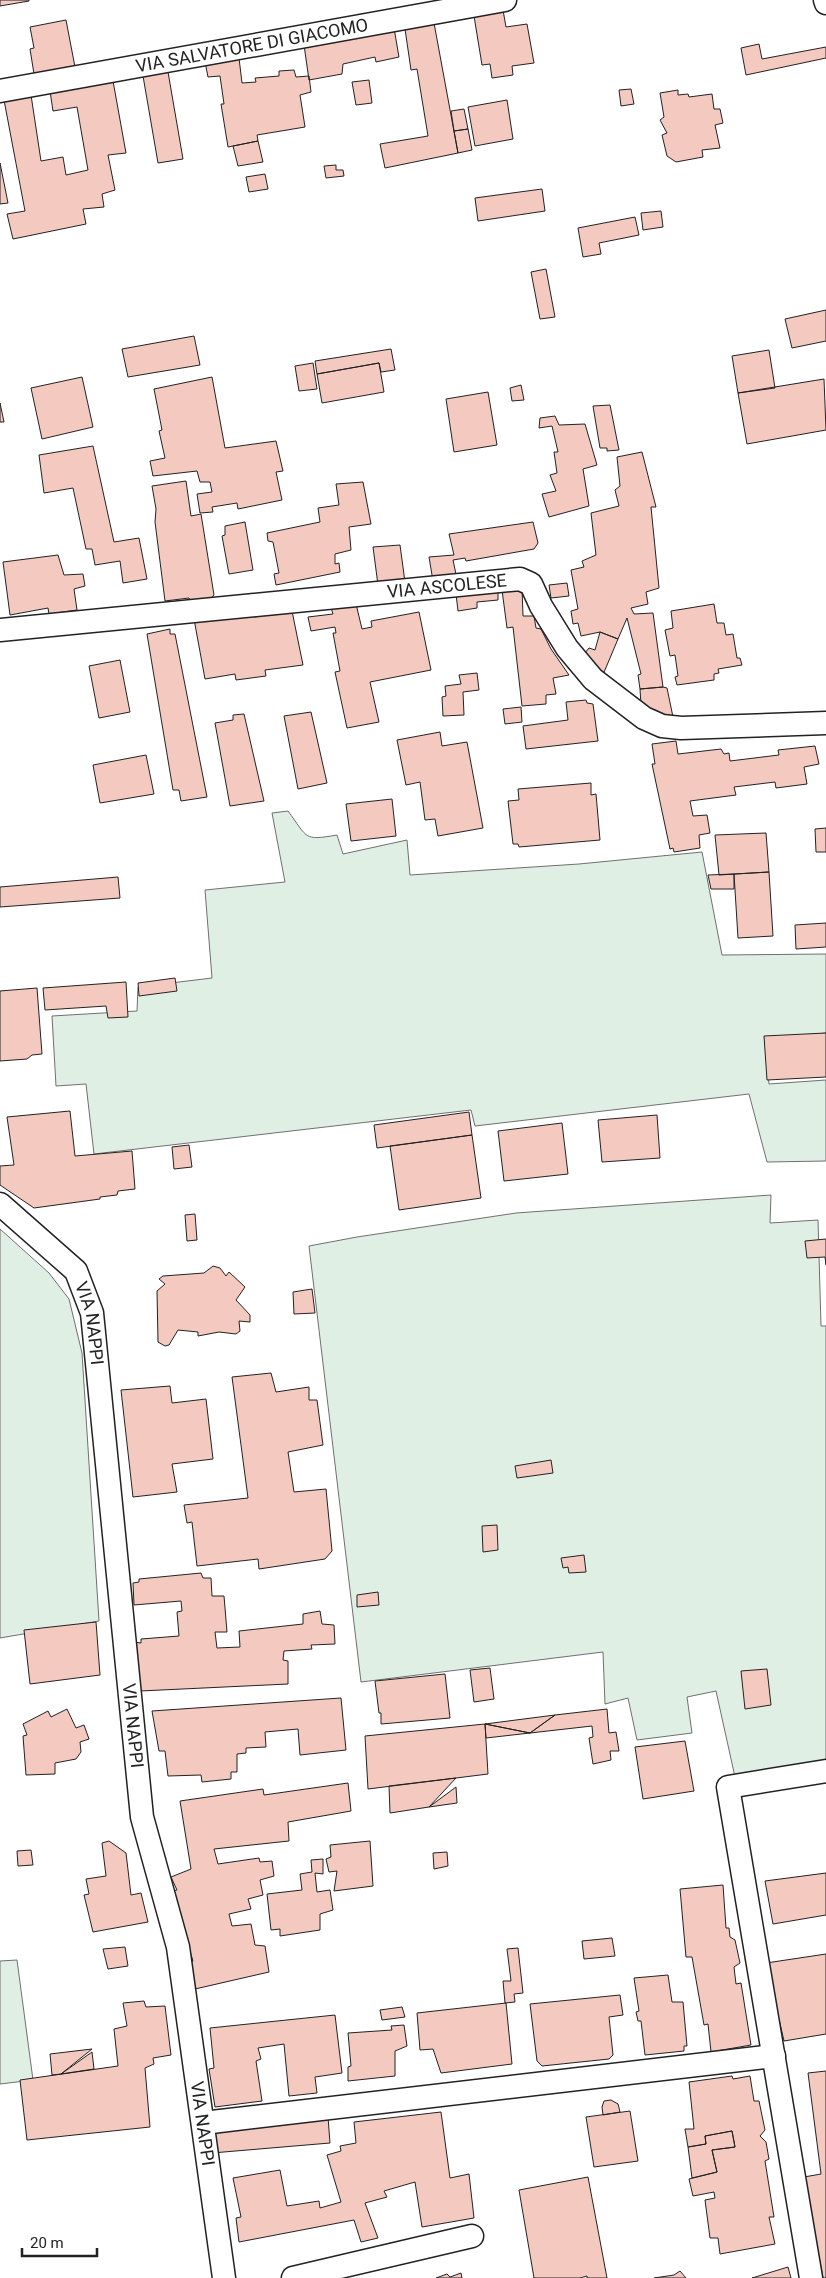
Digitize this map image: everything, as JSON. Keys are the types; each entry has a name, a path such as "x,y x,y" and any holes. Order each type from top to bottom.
{"street":[{"name":"VIA SALVATORE DI GIACOMO","path":"0,91 505,0"},
{"name":"VIA ASCOLESE","path":"0,630 520,579 531,584 541,606 567,648 593,679 644,718 662,726 681,728 826,723"},
{"name":"VIA NAPPI","path":"0,1204 76,1271 92,1313 142,1817 178,1947 224,2278"},
{"path":"810,2278 728,1787 826,1771"},
{"path":"203,2123 774,2056"},
{"path":"293,2278 472,2236"}],"green space":[{"path":"288,811 307,835 318,838 337,835 343,854 407,840 410,875 579,864 702,852 722,955 826,954 826,1033 765,1039 769,1084 826,1080 826,1161 767,1162 749,1094 475,1126 471,1110 94,1154 86,1084 56,1086 52,1016 137,1011 138,987 212,978 205,890 285,882 272,813"},
{"path":"771,1195 770,1223 818,1220 821,1326 826,1326 826,1762 735,1777 716,1691 687,1697 692,1733 637,1740 628,1698 605,1704 603,1652 361,1682 309,1246 516,1213"},
{"path":"0,1229 49,1273 69,1299 82,1353 99,1621 0,1638"},
{"path":"17,1960 33,2080 0,2084 0,1961"}],"building":[{"path":"0,0 29,0 29,1 0,6"},
{"path":"503,10 506,27 527,24 534,63 512,66 513,75 492,78 490,64 482,65 474,16"},
{"path":"66,20 75,67 34,74 30,49 34,48 30,27"},
{"path":"434,23 458,153 385,168 380,144 428,136 417,69 411,70 405,29"},
{"path":"394,28 399,57 376,62 375,57 343,64 342,74 309,80 304,45"},
{"path":"759,44 762,59 826,47 826,58 746,75 741,48"},
{"path":"239,58 242,83 256,82 255,78 279,76 279,71 294,70 296,77 309,76 311,92 300,95 305,127 257,135 258,141 228,147 221,104 224,104 220,76 208,77 205,62"},
{"path":"168,72 183,159 158,163 143,76"},
{"path":"369,80 372,103 356,105 352,82"},
{"path":"113,81 126,153 108,155 115,190 102,194 104,207 83,209 86,224 13,239 7,214 25,211 4,100 31,95 41,161 63,157 66,175 88,170 77,107 53,111 50,91"},
{"path":"631,89 634,104 621,106 619,90"},
{"path":"678,90 678,95 688,94 689,97 712,94 714,109 720,109 723,123 715,125 720,148 702,150 703,157 676,162 667,156 662,135 667,133 660,120 664,117 660,93"},
{"path":"507,100 513,139 475,146 468,107"},
{"path":"464,109 468,129 454,131 451,111"},
{"path":"468,129 472,150 458,153 454,131"},
{"path":"258,141 263,162 238,166 233,146"},
{"path":"0,163 8,203 0,204"},
{"path":"336,165 336,170 343,170 344,176 326,178 324,166"},
{"path":"265,174 268,189 249,192 246,177"},
{"path":"542,189 545,211 478,221 475,198"},
{"path":"661,211 663,227 643,230 641,213"},
{"path":"635,217 639,235 599,243 601,254 583,257 578,228"},
{"path":"546,269 555,317 540,319 531,272"},
{"path":"826,310 826,341 792,348 785,319"},
{"path":"194,336 200,365 128,377 122,349"},
{"path":"391,349 395,370 381,372 379,363 317,374 315,361"},
{"path":"769,350 775,388 738,393 732,356"},
{"path":"313,363 317,389 299,391 295,366"},
{"path":"379,363 384,392 322,403 317,374"},
{"path":"82,377 93,427 42,439 31,388"},
{"path":"212,377 225,448 276,441 283,471 276,472 282,500 238,509 237,503 212,507 213,512 200,513 197,494 212,492 210,482 200,482 197,471 153,476 150,461 165,458 159,431 162,430 154,389"},
{"path":"824,379 826,430 747,444 738,393"},
{"path":"521,385 524,400 512,401 510,388"},
{"path":"488,392 497,445 454,452 446,399"},
{"path":"0,403 4,422 0,422"},
{"path":"610,405 619,450 607,451 607,448 600,448 593,406"},
{"path":"555,416 559,425 585,424 597,465 583,469 589,506 549,517 542,494 556,491 550,475 557,473 554,452 558,452 552,426 539,428 540,418"},
{"path":"93,446 114,542 139,538 147,579 123,583 120,561 95,565 92,549 86,549 73,488 44,493 39,455"},
{"path":"642,452 656,507 651,507 659,588 646,592 648,604 631,608 634,614 653,613 663,687 640,689 638,675 641,674 627,618 618,639 600,632 581,636 578,623 573,624 571,611 578,609 571,570 584,567 582,561 596,555 591,513 619,506 615,490 620,486 617,457"},
{"path":"186,481 191,516 201,514 214,595 210,599 191,603 189,598 165,601 152,486"},
{"path":"363,482 371,524 349,527 351,550 335,554 335,564 339,563 340,572 276,585 274,574 279,573 273,542 268,541 267,533 320,522 318,508 339,505 336,484"},
{"path":"245,522 253,570 229,574 222,536 225,535 225,526"},
{"path":"533,522 538,543 534,549 466,561 465,558 453,560 457,579 433,581 429,557 454,555 449,534"},
{"path":"400,545 405,582 378,585 373,547"},
{"path":"58,555 64,575 83,574 85,586 74,589 77,610 49,614 48,608 10,615 3,562"},
{"path":"567,583 569,596 551,598 549,585"},
{"path":"522,588 523,616 534,616 536,628 541,629 551,649 569,675 553,678 556,694 546,695 546,704 522,706 513,627 507,628 502,590"},
{"path":"498,592 498,600 477,602 477,608 458,611 456,594"},
{"path":"356,604 362,629 372,627 371,621 419,612 431,670 370,682 379,722 347,728 335,672 340,671 333,633 336,633 335,627 311,631 308,617 333,614 331,608"},
{"path":"714,604 717,623 724,623 726,635 733,634 737,658 740,658 742,665 718,669 719,673 714,674 714,680 677,685 675,677 678,676 675,655 670,656 665,630 673,628 671,611"},
{"path":"254,611 254,617 292,611 303,665 265,670 266,676 236,680 235,674 205,679 194,619"},
{"path":"170,629 170,634 175,634 207,797 181,801 179,790 173,790 147,634"},
{"path":"600,632 618,639 602,677 584,654 589,648 595,650"},
{"path":"120,660 130,712 99,718 89,666"},
{"path":"477,673 479,690 463,692 464,715 443,716 442,697 446,696 445,686 461,684 459,675"},
{"path":"667,688 673,717 666,717 641,705 640,689"},
{"path":"586,700 587,703 593,704 598,741 526,749 523,726 568,720 566,702"},
{"path":"521,707 522,722 505,724 503,709"},
{"path":"311,712 327,783 298,789 284,716"},
{"path":"244,714 264,801 230,806 215,723 233,720 233,715"},
{"path":"440,732 442,746 467,742 483,828 438,836 435,819 425,820 420,782 406,785 397,740"},
{"path":"676,741 678,754 721,749 724,754 729,753 730,761 779,755 778,750 815,746 819,764 804,767 807,784 776,788 775,782 734,787 736,795 690,801 693,816 707,815 710,833 699,835 700,848 674,852 673,848 670,849 652,764 655,764 652,744"},
{"path":"146,755 154,794 100,803 93,765"},
{"path":"591,783 591,795 596,794 600,840 519,847 518,844 513,844 508,801 519,800 518,789"},
{"path":"392,799 396,836 351,841 346,804"},
{"path":"826,828 826,852 816,852 815,829"},
{"path":"766,833 769,872 719,875 715,835"},
{"path":"769,872 773,936 738,938 734,874"},
{"path":"734,874 734,889 711,889 708,875"},
{"path":"118,877 120,898 0,907 0,887"},
{"path":"826,923 826,947 796,949 795,925"},
{"path":"175,978 177,991 139,996 138,983"},
{"path":"126,982 128,1017 108,1018 106,1006 45,1010 43,988"},
{"path":"37,988 42,1054 32,1055 27,1059 0,1061 0,991"},
{"path":"826,1033 826,1077 767,1080 764,1036"},
{"path":"70,1111 75,1156 132,1151 135,1189 118,1191 117,1195 100,1197 100,1199 34,1208 0,1185 0,1166 14,1165 7,1117"},
{"path":"469,1112 472,1135 377,1148 374,1125"},
{"path":"657,1115 660,1158 602,1162 598,1120"},
{"path":"562,1123 568,1174 504,1181 498,1131"},
{"path":"472,1135 481,1198 399,1210 390,1146"},
{"path":"189,1145 192,1167 174,1169 172,1147"},
{"path":"195,1214 197,1240 187,1241 185,1215"},
{"path":"826,1239 826,1265 825,1257 807,1258 805,1241"},
{"path":"213,1266 220,1268 226,1276 229,1272 245,1287 236,1300 250,1315 250,1322 239,1321 240,1331 236,1334 219,1332 198,1336 198,1332 178,1330 169,1345 165,1346 158,1342 157,1291 165,1284 159,1279 163,1276 204,1273"},
{"path":"312,1289 315,1313 294,1314 293,1292"},
{"path":"271,1373 276,1392 309,1387 309,1400 317,1400 323,1445 288,1452 294,1492 326,1489 332,1551 325,1559 259,1569 258,1559 197,1566 192,1522 187,1523 184,1505 248,1498 232,1377"},
{"path":"170,1386 172,1403 206,1399 213,1459 172,1464 177,1492 133,1497 121,1390"},
{"path":"551,1460 553,1473 517,1478 515,1466"},
{"path":"497,1525 498,1550 483,1552 482,1526"},
{"path":"584,1555 586,1572 569,1573 568,1567 563,1568 561,1558"},
{"path":"201,1573 203,1578 211,1578 212,1596 224,1596 227,1632 215,1632 217,1648 240,1647 239,1631 303,1624 303,1614 320,1611 322,1624 334,1625 335,1644 311,1645 312,1649 284,1651 283,1660 288,1661 288,1684 140,1691 134,1642 141,1643 141,1639 179,1636 177,1612 182,1611 181,1601 134,1605 133,1583 139,1582 139,1579"},
{"path":"378,1592 379,1605 357,1607 357,1595"},
{"path":"96,1622 100,1675 30,1684 24,1630"},
{"path":"490,1668 494,1699 474,1702 470,1670"},
{"path":"767,1669 771,1705 745,1709 741,1671"},
{"path":"445,1674 450,1718 381,1724 381,1713 379,1713 375,1681"},
{"path":"341,1698 346,1750 300,1755 298,1729 265,1732 266,1747 246,1748 246,1753 237,1754 237,1772 231,1772 231,1779 202,1782 201,1775 168,1776 165,1751 159,1751 152,1711"},
{"path":"67,1709 76,1728 84,1725 89,1739 80,1742 81,1752 76,1759 55,1763 55,1774 26,1775 23,1736 27,1735 23,1724 48,1711 51,1717"},
{"path":"607,1709 609,1733 616,1732 619,1751 610,1751 611,1760 593,1764 589,1738 593,1737 592,1726 530,1733 555,1715"},
{"path":"555,1715 530,1733 485,1724"},
{"path":"485,1724 530,1733 486,1738"},
{"path":"485,1724 488,1774 368,1789 365,1736"},
{"path":"685,1741 694,1791 643,1799 635,1747"},
{"path":"456,1778 429,1807 390,1813 389,1786"},
{"path":"348,1783 351,1811 288,1822 289,1841 214,1849 218,1864 259,1858 260,1862 272,1861 274,1876 260,1880 263,1895 248,1899 251,1909 229,1914 232,1926 251,1924 255,1945 265,1946 269,1972 195,1989 188,1963 193,1961 171,1891 177,1890 171,1877 191,1869 180,1801 263,1789 264,1795"},
{"path":"456,1787 457,1803 429,1807"},
{"path":"109,1841 126,1853 131,1895 141,1893 148,1922 93,1932 84,1895 89,1894 86,1879 106,1876 102,1843"},
{"path":"370,1841 373,1886 334,1891 337,1871 329,1872 326,1859 331,1857 330,1845"},
{"path":"31,1850 33,1865 18,1866 17,1851"},
{"path":"447,1852 448,1866 434,1869 433,1853"},
{"path":"323,1859 323,1874 315,1873 317,1892 330,1890 333,1910 320,1914 320,1930 280,1936 280,1929 271,1930 267,1894 302,1890 300,1874 312,1872 311,1860"},
{"path":"826,1873 826,1915 773,1924 765,1881"},
{"path":"723,1885 726,1928 729,1928 730,1937 735,1940 740,1963 734,1967 736,1984 741,1983 751,2045 711,2052 708,2024 704,2025 692,1957 686,1957 680,1889"},
{"path":"612,1938 615,1956 584,1959 582,1941"},
{"path":"125,1947 128,1966 108,1969 103,1949"},
{"path":"518,1948 523,1993 514,1994 515,2002 505,2003 503,1981 511,1981 507,1949"},
{"path":"826,1954 826,2034 784,2041 766,1963"},
{"path":"668,1975 672,2002 683,2002 687,2046 684,2046 684,2051 645,2055 641,2021 638,2021 636,2012 639,2011 634,1978"},
{"path":"620,1995 623,2015 609,2017 613,2055 609,2059 542,2066 537,2061 530,2004"},
{"path":"144,2001 146,2007 165,2006 171,2055 153,2058 154,2064 145,2068 150,2127 27,2140 20,2080 118,2066 114,2029 127,2026 123,2003"},
{"path":"506,2003 512,2064 441,2073 433,2049 420,2050 417,2013"},
{"path":"402,2007 405,2017 382,2020 380,2010"},
{"path":"335,2015 342,2073 315,2077 317,2093 289,2096 284,2044 258,2048 261,2059 256,2061 262,2101 215,2107 209,2069 214,2068 210,2028"},
{"path":"404,2025 407,2046 395,2051 395,2076 348,2081 348,2067 351,2066 348,2033 392,2030 391,2026"},
{"path":"92,2049 61,2074 52,2075 50,2054"},
{"path":"92,2052 94,2069 61,2074"},
{"path":"826,2071 826,2278 823,2278 804,2177 821,2174 808,2073"},
{"path":"732,2076 733,2079 750,2076 754,2101 759,2101 765,2130 760,2136 766,2142 769,2159 765,2161 774,2217 769,2217 775,2244 720,2254 718,2238 710,2238 705,2200 715,2198 714,2192 693,2196 689,2179 717,2172 712,2150 735,2147 732,2131 705,2136 706,2144 688,2147 685,2129 694,2129 689,2082"},
{"path":"611,2100 618,2104 620,2112 603,2115 602,2107 604,2101"},
{"path":"630,2111 638,2161 594,2167 586,2117"},
{"path":"441,2112 450,2178 469,2174 474,2218 422,2227 415,2182 384,2191 387,2197 365,2203 378,2238 361,2242 354,2220 239,2242 236,2218 241,2217 233,2178 280,2170 287,2206 319,2201 320,2208 341,2202 327,2155 341,2151 340,2146 356,2143 354,2122"},
{"path":"328,2117 330,2143 212,2153 209,2131"},
{"path":"732,2131 735,2147 712,2150 717,2172 692,2178 688,2147 706,2144 705,2136"},
{"path":"588,2177 607,2278 587,2278 587,2276 580,2278 534,2278 519,2190"},
{"path":"788,2267 791,2278 752,2278"},
{"path":"680,2271 686,2278 654,2278 674,2275"},
{"path":"461,2273 462,2278 436,2278 447,2274 450,2277"}]}
